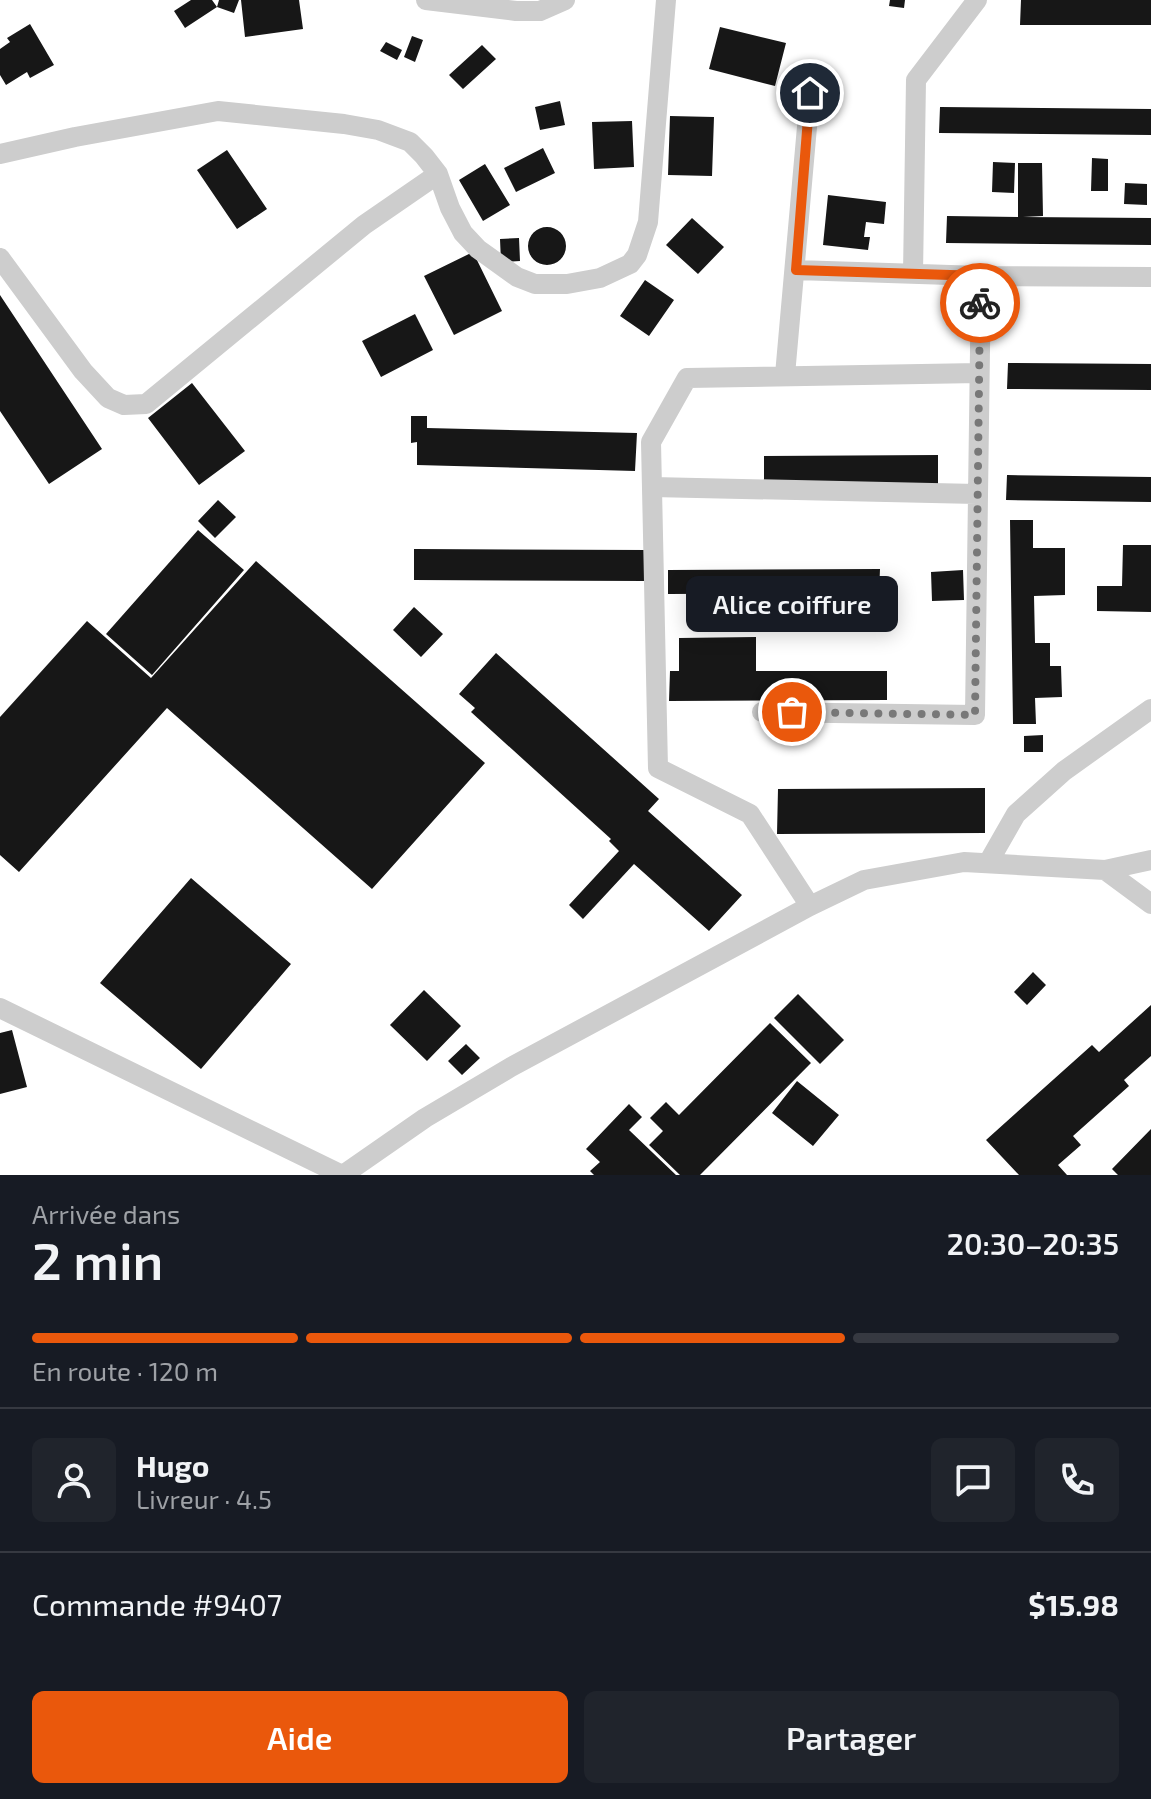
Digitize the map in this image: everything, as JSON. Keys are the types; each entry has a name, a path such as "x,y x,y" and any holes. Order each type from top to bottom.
{"street":[{"path":"426,0 540,11 565,0"},
{"path":"0,154 218,111 378,130 410,142 438,174 463,233 478,249 517,277 535,284 567,284 600,278 630,264 637,255 648,222 666,0"},
{"path":"913,274 916,80 977,0"},
{"path":"785,375 810,93"},
{"path":"0,258 83,371 108,398 138,407 146,404 364,225 438,174"},
{"path":"796,270 1151,277"},
{"path":"762,712 975,715 981,276"},
{"path":"810,906 750,814 658,768 651,442 687,378 979,373"},
{"path":"652,487 977,494"},
{"path":"988,863 1016,814 1064,771 1151,709"},
{"path":"0,1008 342,1175 425,1118 511,1067 864,880 964,862 1105,870 1151,860"},
{"path":"1105,870 1151,904"}],"building":[{"path":"191,0 212,0 217,7 185,28 174,11"},
{"path":"219,0 239,0 234,13 217,7"},
{"path":"241,0 299,0 303,29 245,37"},
{"path":"890,0 905,0 904,8 889,6"},
{"path":"1021,0 1151,0 1151,25 1020,25"},
{"path":"30,24 54,65 30,78 27,72 6,85 0,75 0,49 10,42 7,38"},
{"path":"720,27 786,43 775,86 709,69"},
{"path":"412,36 423,40 415,62 404,57"},
{"path":"386,42 402,50 397,60 380,51"},
{"path":"482,45 496,59 463,89 449,75"},
{"path":"560,101 565,125 540,130 535,107"},
{"path":"940,107 1151,109 1151,135 939,133"},
{"path":"670,116 714,117 712,176 668,175"},
{"path":"632,121 634,167 594,169 592,122"},
{"path":"543,148 555,173 516,192 504,168"},
{"path":"227,150 267,209 237,229 197,170"},
{"path":"1092,158 1108,159 1108,191 1091,191"},
{"path":"993,162 1015,163 1014,193 992,192"},
{"path":"1018,163 1042,163 1043,216 1023,217 1151,218 1151,245 946,243 947,216 1018,217"},
{"path":"485,164 510,205 483,221 459,180"},
{"path":"1125,183 1147,184 1147,205 1124,204"},
{"path":"828,195 886,202 884,224 866,222 864,237 870,237 868,250 823,245"},
{"path":"692,218 724,247 698,274 666,245"},
{"path":"547,227 561,232 566,246 561,260 547,265 533,260 528,246 533,232"},
{"path":"519,238 520,261 501,262 500,239"},
{"path":"473,252 502,311 454,335 424,276"},
{"path":"645,280 674,300 649,336 620,316"},
{"path":"0,295 102,449 49,484 0,411"},
{"path":"415,314 433,350 381,377 362,341"},
{"path":"1008,363 1151,364 1151,390 1007,389"},
{"path":"192,383 245,451 199,485 148,418"},
{"path":"411,416 427,416 427,428 637,433 635,471 417,465 417,442 411,443"},
{"path":"938,455 938,485 764,485 764,456"},
{"path":"1007,475 1151,477 1151,502 1006,500"},
{"path":"218,500 236,517 215,538 198,521"},
{"path":"1010,520 1033,520 1033,548 1065,548 1065,595 1034,596 1035,643 1050,643 1050,666 1061,666 1062,697 1035,698 1036,724 1013,724"},
{"path":"198,530 244,570 152,675 106,634"},
{"path":"1123,545 1151,545 1151,612 1097,611 1097,586 1122,586"},
{"path":"414,549 647,550 646,581 414,580"},
{"path":"256,561 485,763 372,889 167,708 19,872 0,855 0,717 87,621 151,678"},
{"path":"880,569 879,593 668,594 668,570"},
{"path":"963,570 964,600 932,601 931,572"},
{"path":"414,607 443,634 421,657 393,630"},
{"path":"756,637 756,671 887,671 887,700 669,701 670,671 679,671 679,638"},
{"path":"496,653 659,799 648,811 742,895 709,931 634,864 583,919 569,905 619,851 609,841 611,839 471,712 475,708 459,694"},
{"path":"1043,735 1043,752 1024,752 1024,736"},
{"path":"985,788 985,833 777,834 778,789"},
{"path":"191,878 291,964 201,1069 100,983"},
{"path":"1033,972 1046,985 1027,1005 1014,992"},
{"path":"424,990 461,1026 427,1061 390,1025"},
{"path":"798,994 844,1040 820,1064 774,1018"},
{"path":"1151,1005 1151,1056 1124,1080 1129,1086 1073,1136 1081,1145 1058,1165 1067,1175 1019,1175 986,1140 1092,1045 1099,1052"},
{"path":"770,1023 811,1063 700,1175 680,1175 649,1145 663,1131 650,1118 666,1102 679,1115"},
{"path":"12,1030 27,1087 0,1094 0,1033"},
{"path":"466,1044 480,1058 462,1075 448,1061"},
{"path":"797,1081 839,1115 813,1146 772,1113"},
{"path":"629,1104 642,1117 629,1130 676,1175 594,1175 590,1171 600,1162 586,1149"},
{"path":"1151,1129 1151,1175 1118,1175 1112,1169"}],"way so far":[{"path":"792,712 975,715 980,303"}],"place":[{"name":"Alice coiffure","path":"792,712"}],"route":[{"path":"810,93 796,270 981,276 980,303"}]}
